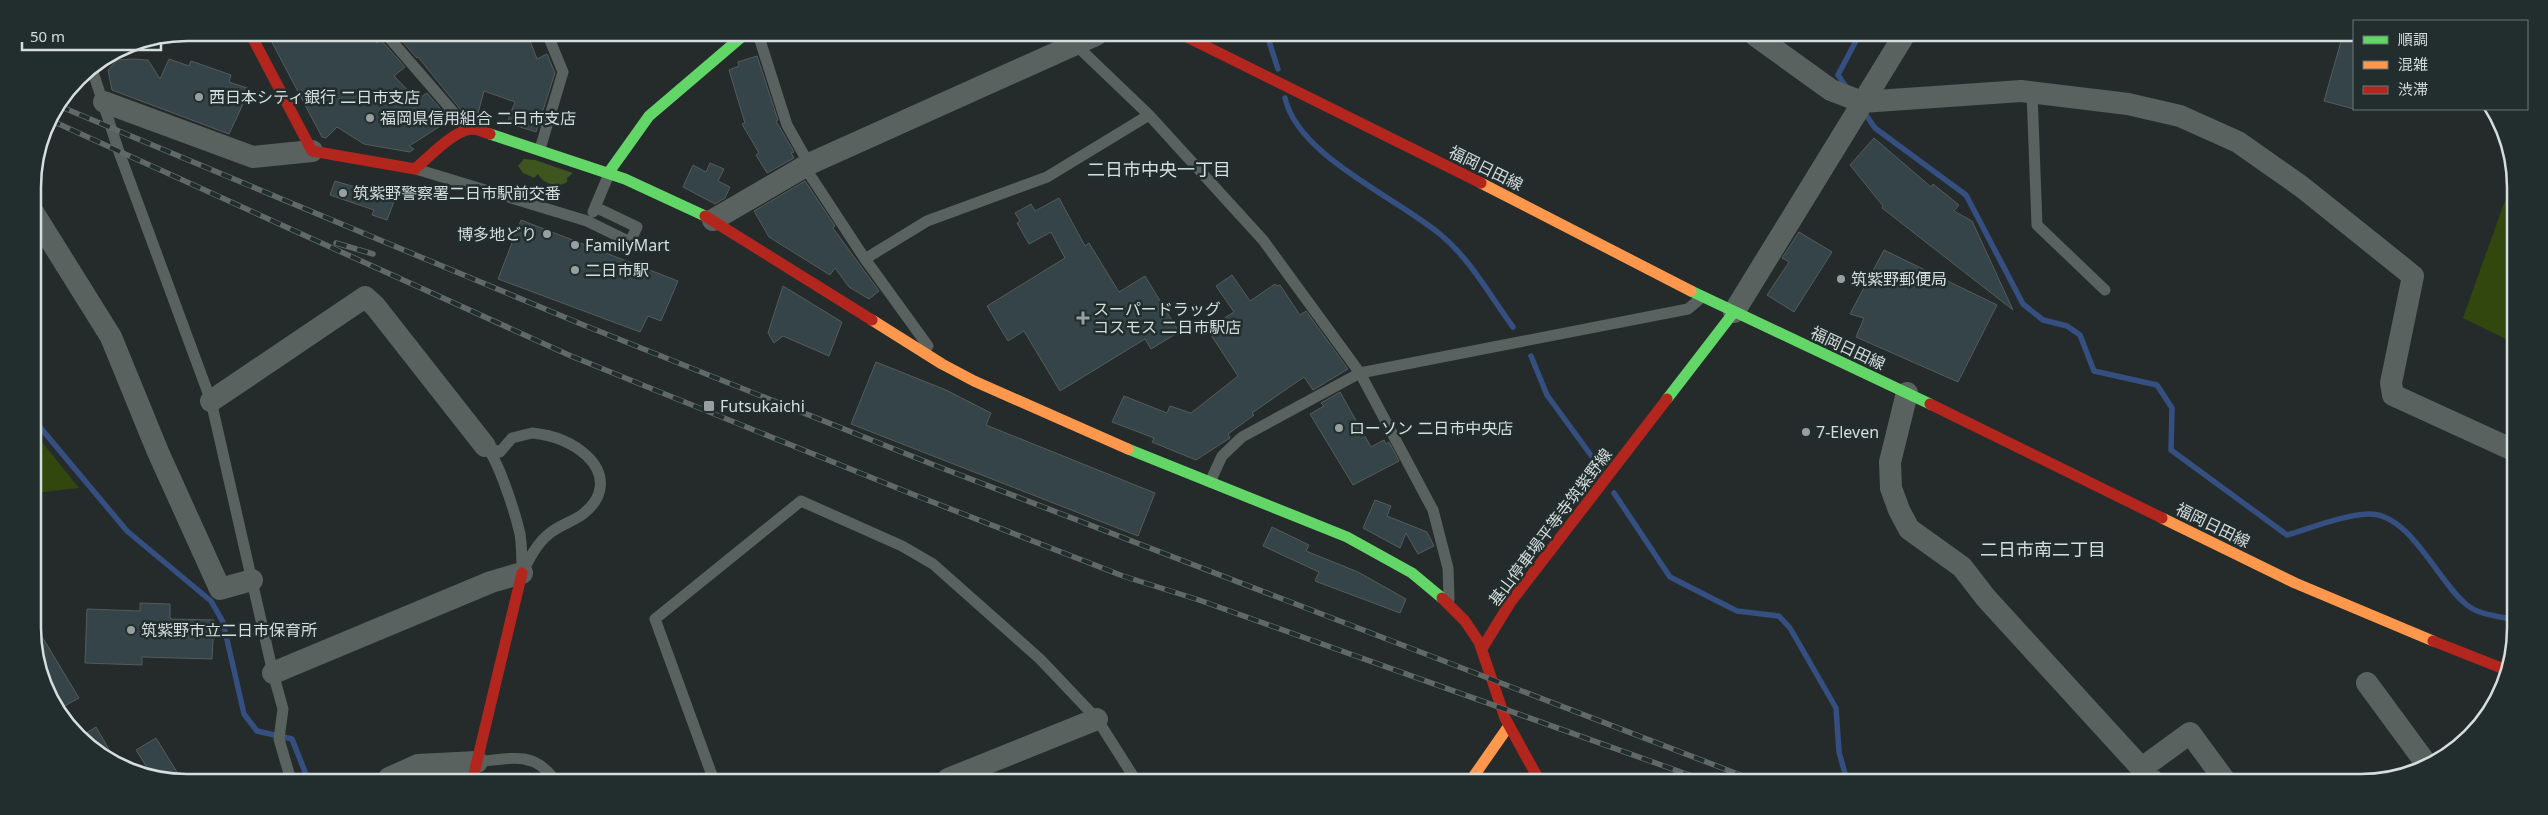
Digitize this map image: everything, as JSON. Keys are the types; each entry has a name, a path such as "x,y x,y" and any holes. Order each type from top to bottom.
{"main road":[{"path":"254,41 312,151 415,169 468,130 540,149 609,172 678,201 713,220 942,364 1005,396 1210,482 1304,519 1411,571 1450,604 1466,622 1483,647 1508,727 1535,773"},
{"path":"609,172 650,116 737,41"},
{"name":"福岡日田線","path":"1195,41 1598,242 1702,298 1907,393 2294,583 2397,628 2501,668"},
{"name":"基山停車場平等寺筑紫野線","path":"1483,647 1510,603 1734,312"},
{"path":"475,770 522,573"},
{"path":"1476,773 1508,727"}],"street":[{"path":"713,220 807,165 1084,41"},
{"path":"1763,41 1831,90 1862,102 2021,90 2128,104 2180,116 2238,142 2302,187 2413,276 2391,383 2393,395 2507,447"},
{"path":"1734,312 1901,41"},
{"path":"104,102 253,157 312,151"},
{"path":"42,226 111,337 158,452 220,589 252,580"},
{"path":"211,401 365,297 485,446"},
{"path":"1907,393 1890,462 1891,488 1898,510 1909,529 1962,567 1986,598 2146,773"},
{"path":"273,673 491,582 522,573"},
{"path":"2368,684 2423,759"},
{"path":"961,774 1098,719"},
{"path":"2150,773 2190,733 2219,773"},
{"path":"398,774 418,765 475,770"}],"lane":[{"path":"392,41 468,130"},
{"path":"540,149 563,72 550,41"},
{"path":"760,41 787,125 807,165 865,259 942,364"},
{"path":"1087,41 1149,115 1263,240 1360,373 1433,510 1448,568 1450,604"},
{"path":"94,75 119,152 211,401 273,673 284,709 279,739 289,774"},
{"path":"2032,92 2037,225 2105,290"},
{"path":"865,259 927,221 1047,177 1149,115"},
{"path":"415,169 587,221 630,242 637,227 595,207"},
{"path":"587,221 595,207 609,172"},
{"path":"1210,482 1222,456 1242,437 1360,373 1688,309 1702,298"},
{"path":"485,446 500,452 512,438 532,433 550,434 584,453 600,471 597,498 584,513 545,538 531,555 522,573"},
{"path":"485,446 494,459 515,517 520,536 522,573"},
{"path":"711,774 654,619 802,501 902,546 933,564 1040,658 1098,719 1132,774"},
{"path":"475,770 524,758 538,764 549,774"}],"green space":[{"path":"524,159 535,160 573,173 567,178 567,182 563,184 547,183 538,174 534,178 523,173 518,166"},
{"path":"2507,195 2507,340 2463,318"},
{"path":"41,441 79,488 41,492"}],"building":[{"path":"271,41 376,41 377,43 382,41 405,67 394,76 417,100 427,93 450,120 409,146 414,149 410,152 364,144 337,127 326,138 322,137"},
{"path":"402,41 530,41 537,59 547,54 555,73 536,132 507,123 515,102 484,91 478,113 461,110"},
{"path":"2341,41 2353,41 2353,109 2324,101"},
{"path":"757,56 778,120 776,121 794,152 791,153 794,158 767,173 756,155 759,153 742,124 745,123 729,70 739,66 738,62"},
{"name":"西日本シティ銀行 二日市支店","path":"169,59 189,66 191,61 231,75 229,82 250,89 229,134 112,90 108,70 117,60 148,60 160,79"},
{"path":"1874,138 1931,187 1933,184 1959,205 1954,211 1972,221 2013,310 1882,208 1883,206 1850,165"},
{"path":"710,163 724,169 718,181 730,187 725,198 715,204 683,187 693,165 706,172"},
{"path":"335,181 395,199 387,220 372,215 374,210 330,195"},
{"path":"805,181 835,226 833,228 879,291 869,299 849,287 835,268 830,275 769,237 754,211"},
{"name":"スーパードラッグ コスモス 二日市駅店","path":"1059,198 1085,246 1089,243 1119,292 1145,276 1179,332 1151,349 1145,339 1060,391 1024,331 1008,341 987,306 1065,258 1051,232 1029,244 1017,223 1020,221 1015,213 1031,204 1035,211"},
{"name":"二日市駅","path":"521,220 678,281 661,321 648,316 640,332 498,279"},
{"path":"1799,232 1832,252 1794,312 1767,295 1789,262 1782,258"},
{"name":"筑紫野郵便局","path":"1884,250 1997,305 1958,382 1856,337 1864,318 1850,314"},
{"path":"1232,275 1250,301 1275,284 1277,286 1280,285 1300,315 1306,311 1348,369 1313,390 1304,377 1252,413 1254,415 1228,434 1230,438 1196,460 1152,442 1154,438 1112,422 1124,396 1167,413 1170,406 1191,413 1238,376 1207,329 1234,312 1216,286"},
{"path":"783,286 842,322 829,356 783,336 774,343 768,333"},
{"path":"876,362 946,390 991,413 986,425 1155,493 1138,536 851,424"},
{"path":"1340,392 1371,447 1384,440 1386,444 1389,442 1399,461 1353,485 1310,414 1324,406 1321,403"},
{"path":"1375,500 1391,506 1387,516 1427,532 1434,546 1418,554 1406,533 1400,548 1363,528"},
{"path":"1272,527 1309,545 1306,551 1358,572 1406,599 1400,613 1315,581 1319,572 1263,546"},
{"path":"140,603 170,604 170,619 214,620 212,659 142,657 142,665 85,663 87,609 140,611"},
{"path":"42,637 79,698 64,706 49,674 44,656"},
{"path":"96,727 110,752 91,737 87,733"},
{"path":"156,738 177,773 147,768 136,750"}],"waterway":[{"path":"1269,41 1278,69"},
{"path":"1847,88 1838,75 1856,41"},
{"path":"1285,98 1294,119 1309,139 1328,157 1422,221 1452,245 1471,267 1513,327"},
{"path":"1864,112 1875,128 1966,195 2023,304 2043,320 2067,326 2080,335 2094,371 2157,385 2172,408 2171,450 2287,535 2328,522 2359,515 2383,516 2397,524 2410,536 2456,595 2467,605 2482,613 2507,618"},
{"path":"1531,356 1547,395 1601,469"},
{"path":"41,429 127,531 211,601 223,622 244,714 257,731 292,739 306,774"},
{"path":"1614,493 1670,577 1737,611 1779,616 1790,628 1836,708 1839,752 1845,773"}],"railway":[{"path":"65,109 581,324 934,465 1736,773"},
{"path":"56,123 571,356 917,496 1123,576 1199,600 1684,773"},
{"path":"336,243 373,254"}],"traffic: fast":[{"path":"609,172 649,116 737,41"},
{"path":"490,134 625,179 705,216"},
{"path":"1691,291 1930,404"},
{"path":"1667,399 1734,312"},
{"path":"1128,449 1347,537 1412,573 1442,598"}],"traffic: slow":[{"path":"1481,183 1691,291"},
{"path":"872,320 942,364 974,381 1128,449"},
{"path":"2162,518 2295,583 2433,641"},
{"path":"1476,773 1508,727"}],"traffic: jam":[{"path":"254,41 312,151 415,169 449,140 464,131 473,129 490,134"},
{"path":"1195,41 1481,183"},
{"path":"705,216 872,320"},
{"path":"1483,647 1510,603 1667,399"},
{"path":"1930,404 2162,518"},
{"path":"474,774 522,573"},
{"path":"1442,598 1465,621 1479,642 1505,718 1535,773"},
{"path":"2433,641 2501,668"}],"place":[{"name":"西日本シティ銀行 二日市支店","path":"199,97"},
{"name":"福岡県信用組合 二日市支店","path":"370,118"},
{"name":"筑紫野警察署二日市駅前交番","path":"343,193"},
{"name":"博多地どり","path":"547,234"},
{"name":"FamilyMart","path":"575,245"},
{"name":"二日市駅","path":"575,270"},
{"name":"筑紫野郵便局","path":"1841,279"},
{"name":"スーパードラッグ コスモス 二日市駅店","path":"1083,318"},
{"name":"Futsukaichi","path":"709,406"},
{"name":"ローソン 二日市中央店","path":"1339,428"},
{"name":"7-Eleven","path":"1806,432"},
{"name":"筑紫野市立二日市保育所","path":"131,630"}],"district":[{"name":"二日市中央一丁目","path":"1159,170"},
{"name":"二日市南二丁目","path":"2043,550"}]}
